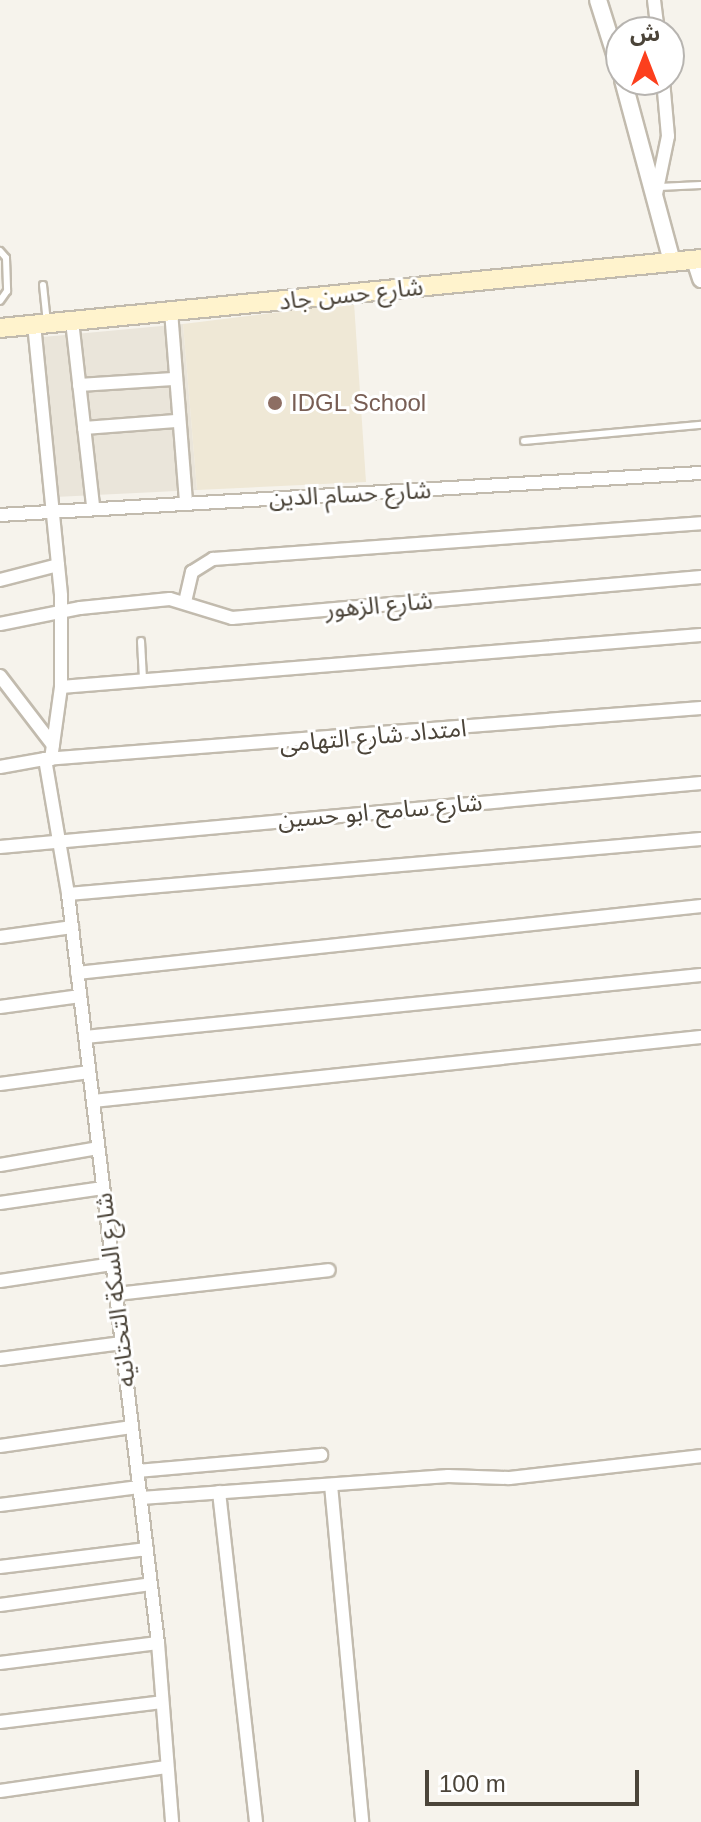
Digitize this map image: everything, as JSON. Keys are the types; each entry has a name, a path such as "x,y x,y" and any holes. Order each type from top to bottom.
{"main road":[{"name":"شارع حسن جاد","path":"0,328 698,260"}],"street":[{"path":"598,0 605,22"},
{"path":"628,96 657,193 672,262"},
{"path":"657,193 668,136 664,96"},
{"path":"698,260 701,279"},
{"path":"171,311 176,421 186,502"},
{"path":"72,321 93,506"},
{"name":"شارع السكة التحتانيه","path":"40,324 49,511 58,565 61,612 61,687 53,745 48,759 68,894 158,1643 172,1822"},
{"path":"79,385 173,379"},
{"path":"84,428 176,421"},
{"name":"شارع حسام الدين","path":"0,515 93,506 701,473"},
{"path":"185,602 192,572 213,559 701,523"},
{"path":"0,580 58,565"},
{"name":"شارع الزهور","path":"0,624 61,612 170,599 232,618 701,577"},
{"path":"61,687 701,635"},
{"path":"2,682 53,745"},
{"name":"امتداد شارع التهامى","path":"0,767 48,759 701,708"},
{"name":"شارع سامح ابو حسين","path":"0,847 59,839 701,783"},
{"path":"68,894 701,839"},
{"path":"77,973 701,906"},
{"path":"0,937 72,927"},
{"path":"85,1037 701,975"},
{"path":"0,1007 80,996"},
{"path":"93,1101 701,1037"},
{"path":"0,1084 89,1072"},
{"path":"0,1165 98,1148"},
{"path":"0,1203 103,1188"},
{"path":"0,1281 112,1264"},
{"path":"116,1294 329,1270"},
{"path":"0,1359 122,1343"},
{"path":"0,1446 132,1427"},
{"path":"137,1471 321,1455"},
{"path":"0,1505 140,1493 219,1492 457,1475 509,1478 701,1456"},
{"path":"331,1485 362,1822"},
{"path":"219,1492 256,1822"},
{"path":"0,1567 147,1549"},
{"path":"0,1605 151,1584"},
{"path":"0,1663 158,1643"},
{"path":"0,1722 162,1702"},
{"path":"0,1791 166,1767"}],"lane":[{"path":"657,193 701,185"},
{"path":"0,251 6,258 7,295 0,301"},
{"path":"40,324 43,285"},
{"path":"524,441 701,425"},
{"path":"141,641 143,679"}],"shaded area":[{"name":"IDGL School","path":"354,303 366,482 197,490 183,324"},
{"path":"183,324 197,490 55,497 43,337"}],"place":[{"name":"IDGL School","path":"275,403"}]}
